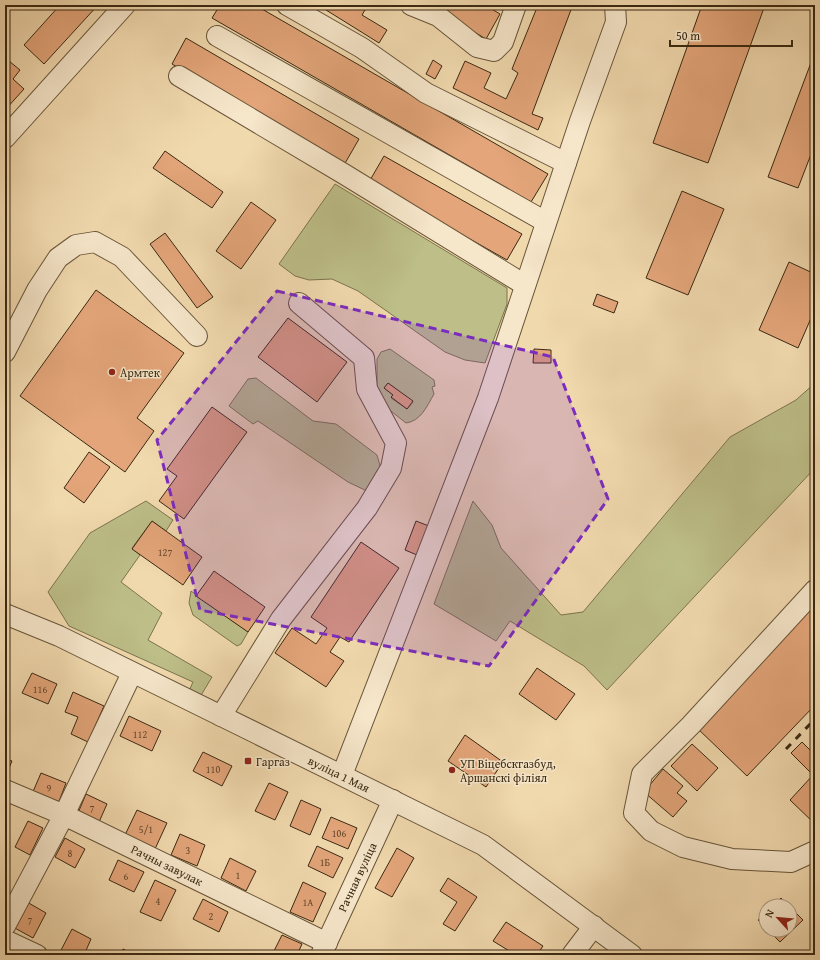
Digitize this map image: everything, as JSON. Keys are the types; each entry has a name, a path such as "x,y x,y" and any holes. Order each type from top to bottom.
{"street":[{"path":"5,138 125,5"},
{"path":"287,5 362,48 426,93 566,163"},
{"path":"411,5 438,16 477,47 494,51 503,42 514,5"},
{"path":"342,775 488,398 566,163 616,22 615,5"},
{"path":"217,36 546,222"},
{"path":"179,76 344,174 525,285"},
{"path":"5,352 37,290 58,258 76,245 95,242 122,257 197,336"},
{"path":"221,716 281,619 367,508 391,468 396,443 367,389 364,358 299,303"},
{"path":"815,590 691,724 642,774 634,813 651,831 683,847 732,859 791,862 815,851"},
{"name":"вуліца 1 Мая","path":"5,614 59,636 483,845 632,955"},
{"path":"5,926 64,815 132,673"},
{"name":"Рачны завулак","path":"5,790 64,815 324,949"},
{"name":"Рачная вуліца","path":"324,949 393,800"},
{"path":"572,955 594,926"},
{"path":"5,940 37,955"}],"highlighted area":[{"path":"277,291 553,357 608,499 489,666 200,610 157,440"}],"green space":[{"path":"335,184 507,288 507,304 485,363 465,360 445,352 358,291 332,279 309,280 295,276 279,264"},
{"path":"390,349 434,380 435,386 432,387 434,394 420,416 411,422 406,423 382,404 377,391 377,359 381,352","holes":["388,383 413,402 407,409 391,398 393,395 384,388"]},
{"path":"256,378 313,421 336,424 377,455 381,469 369,492 348,482 258,421 253,424 229,406 248,379"},
{"path":"815,383 815,468 607,690 584,666 510,621 496,641 434,604 473,501 492,525 501,548 561,615 583,612 730,437 796,400"},
{"path":"146,501 173,520 166,531 152,521 132,548 140,555 121,582 162,613 148,640 212,677 200,697 189,691 193,682 69,626 48,592 90,533"},
{"path":"191,591 248,632 241,644 237,646 193,615 189,603"}],"building":[{"path":"60,5 98,5 44,64 24,45"},
{"path":"220,5 255,5 548,174 531,202 212,18"},
{"path":"318,5 368,5 362,15 387,30 379,43"},
{"path":"444,5 453,5 458,8 460,5 485,5 500,14 486,39 441,12"},
{"path":"538,5 567,5 572,7 532,114 543,118 538,130 453,88 465,61 491,73 484,88 506,99 518,73 512,69"},
{"path":"702,5 765,5 708,163 653,143"},
{"path":"186,38 359,139 344,165 172,64"},
{"path":"815,52 815,144 798,188 768,177"},
{"path":"433,60 442,66 435,79 426,74"},
{"path":"9,61 20,70 13,79 24,89 5,110 5,65"},
{"path":"165,151 223,192 212,208 153,168"},
{"path":"384,156 522,234 507,260 369,182"},
{"path":"682,191 724,209 688,295 646,278"},
{"path":"251,202 276,220 241,269 216,251"},
{"path":"165,233 213,297 197,308 150,244"},
{"path":"789,262 815,274 815,309 798,348 759,330"},
{"path":"96,290 184,353 137,418 154,431 125,472 20,396"},
{"path":"597,294 618,302 614,313 593,305"},
{"path":"288,318 347,362 317,402 258,357"},
{"path":"534,349 551,350 551,363 533,363"},
{"path":"388,383 413,401 407,409 391,397 393,395 384,388"},
{"path":"212,407 247,432 184,519 159,501 177,476 167,469"},
{"path":"89,452 110,467 84,503 64,488"},
{"path":"152,521 202,557 183,585 132,549"},
{"path":"416,521 429,526 417,555 405,550"},
{"path":"361,542 399,568 349,642 340,637 330,652 344,661 326,687 275,653 292,628 316,644 327,628 311,617"},
{"path":"214,571 265,607 248,632 196,596"},
{"path":"815,603 815,705 747,776 696,727"},
{"path":"537,668 575,694 556,720 519,694"},
{"path":"32,673 57,684 48,704 22,693"},
{"path":"73,692 104,706 88,742 71,734 78,717 65,712"},
{"path":"129,716 161,731 152,751 120,736"},
{"path":"465,735 503,762 486,787 448,761"},
{"path":"802,742 815,755 815,824 790,800 813,775 791,753"},
{"path":"692,744 718,768 697,791 671,766"},
{"path":"203,752 232,766 222,786 193,771"},
{"path":"5,758 12,761 5,778"},
{"path":"663,769 683,786 677,793 687,801 673,817 644,792"},
{"path":"41,773 66,783 58,804 32,794"},
{"path":"269,783 288,792 275,820 255,811"},
{"path":"86,794 107,804 99,822 78,813"},
{"path":"301,800 321,809 310,835 290,826"},
{"path":"137,810 167,823 155,849 125,835"},
{"path":"331,817 357,828 348,849 322,838"},
{"path":"28,821 43,828 30,855 15,847"},
{"path":"180,834 205,845 197,866 171,855"},
{"path":"65,838 85,849 75,868 55,857"},
{"path":"317,846 343,858 333,878 308,866"},
{"path":"397,848 414,858 392,897 375,888"},
{"path":"230,858 256,871 246,891 221,878"},
{"path":"118,860 144,872 134,892 109,880"},
{"path":"448,878 477,897 455,931 443,924 457,902 440,891"},
{"path":"155,880 176,890 161,921 140,912"},
{"path":"303,882 326,893 313,922 290,912"},
{"path":"203,899 228,912 219,932 193,919"},
{"path":"27,902 46,913 33,938 13,927"},
{"path":"798,915 803,920 798,925"},
{"path":"506,922 543,946 537,955 509,955 511,952 493,941"},
{"path":"72,929 91,939 84,955 59,954"},
{"path":"282,935 302,944 297,955 272,955"},
{"path":"776,938 784,938 780,942"},
{"path":"123,949 135,955 121,955"}],"railway":[{"path":"786,749 815,719"}],"place":[{"name":"Армтек","path":"112,372"},
{"name":"Гаргаз","path":"248,761"},
{"name":"УП Віцебскгазбуд, Аршанскі філіял","path":"452,770"}]}
